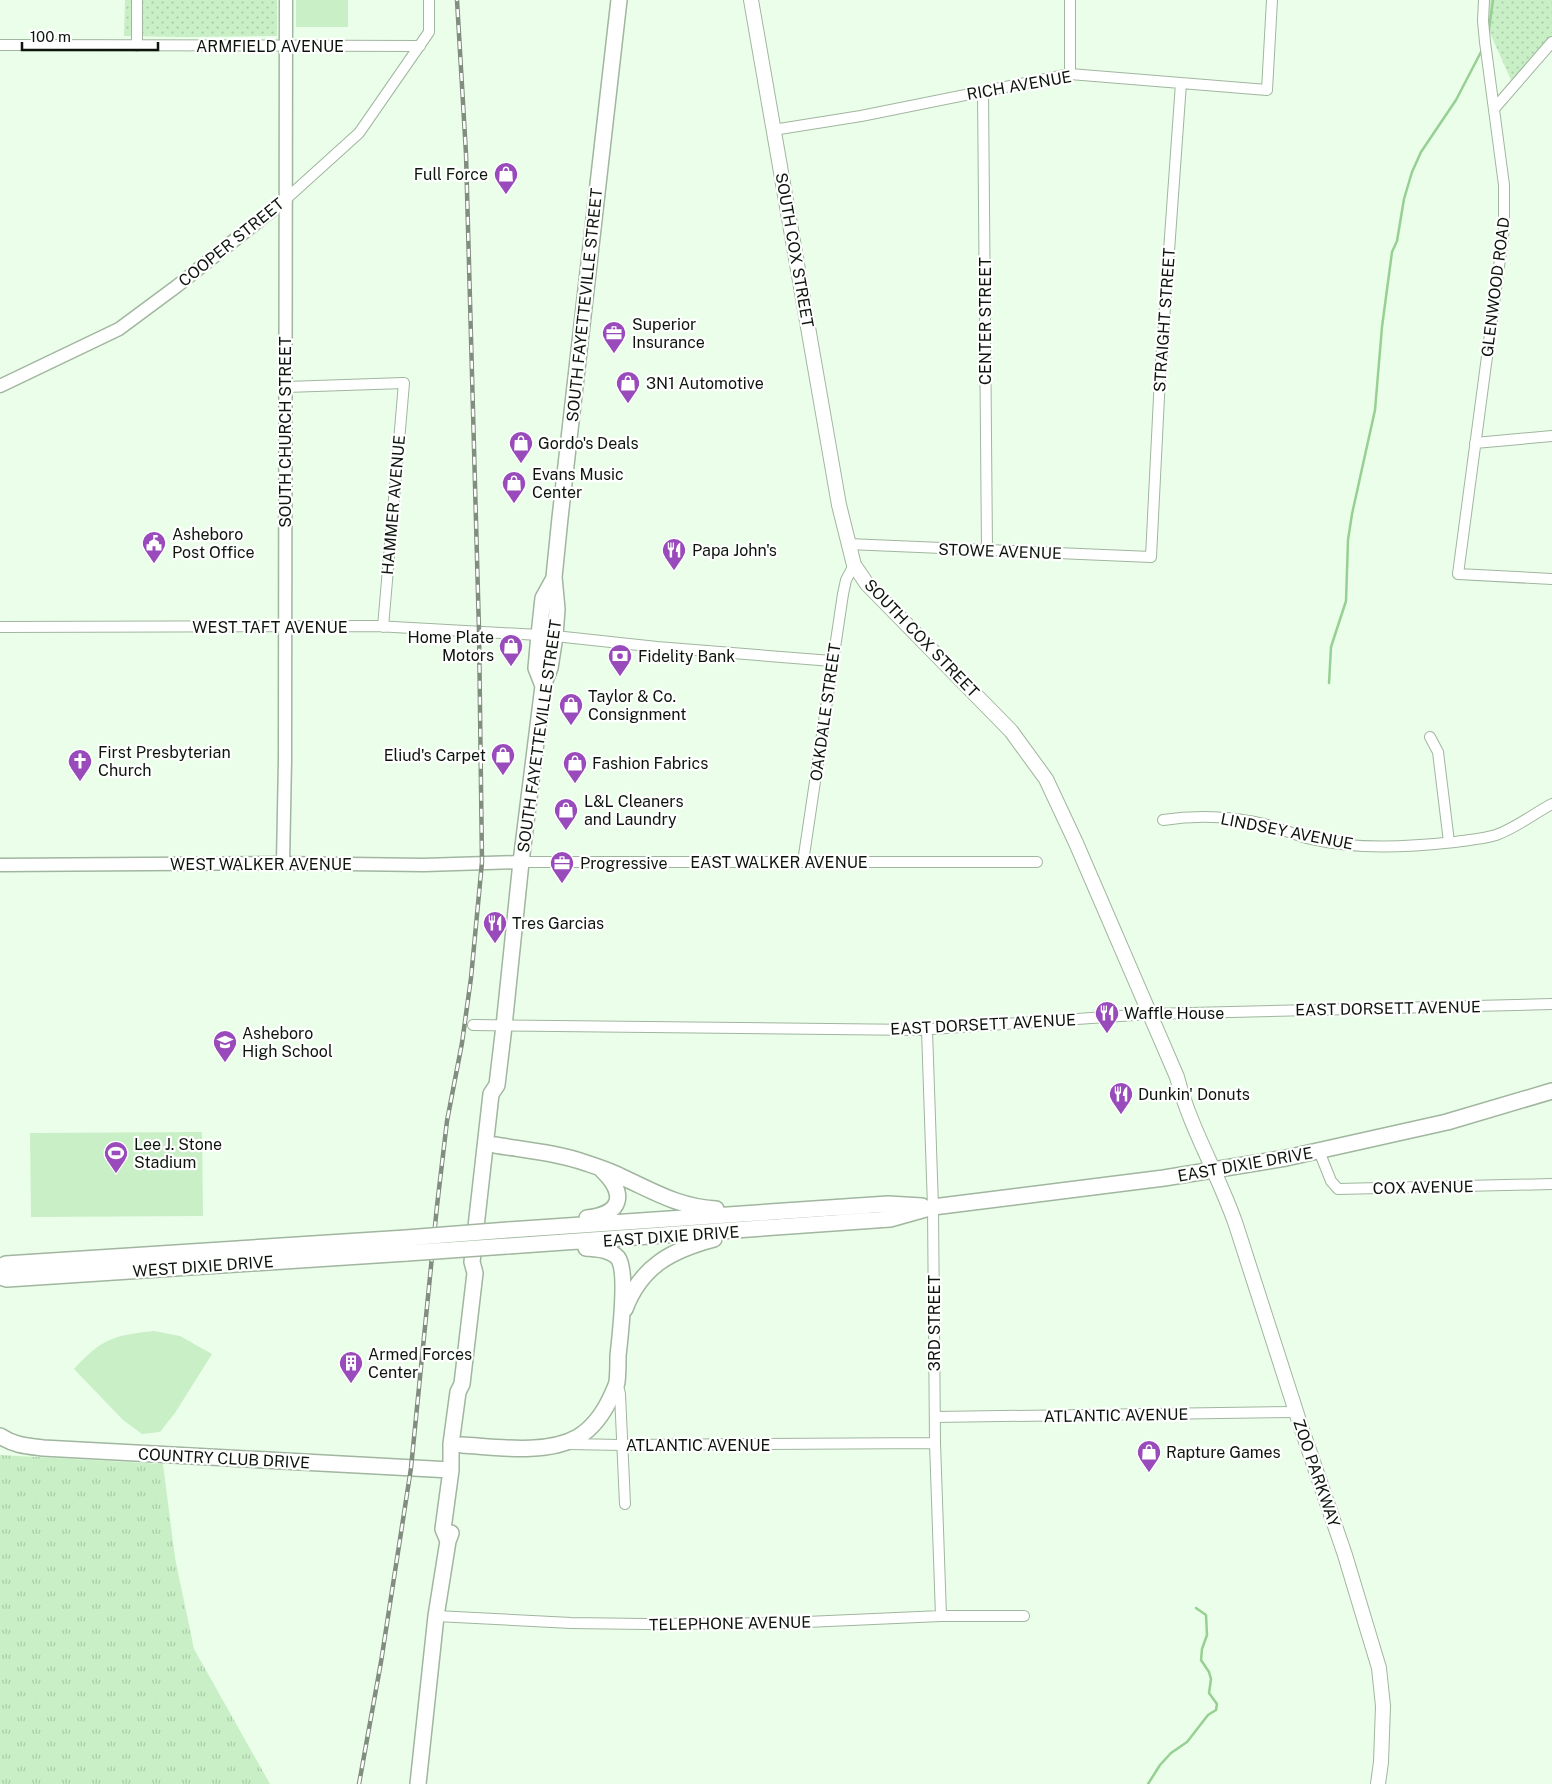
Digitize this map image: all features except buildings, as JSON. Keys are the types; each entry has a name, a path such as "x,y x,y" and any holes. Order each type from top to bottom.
{"main road":[{"name":"SOUTH FAYETTEVILLE STREET","path":"448,1541 443,1529 451,1470 458,1392 462,1384 475,1273 472,1262 491,1094 497,1085 521,862 545,680 550,668 555,636 557,609 551,583 619,0"},
{"name":"SOUTH COX STREET","path":"751,0 839,505 854,564 873,591 1011,730 1042,773 1076,843 1177,1077 1182,1096 1214,1169"},
{"path":"545,680 536,668 543,598 551,583"},
{"name":"SOUTH FAYETTEVILLE STREET","path":"475,1273 482,1263 501,1095 497,1085"},
{"name":"EAST DIXIE DRIVE","path":"407,1253 890,1219 933,1207 1164,1178 1319,1151 1447,1122 1552,1091"},
{"path":"495,1144 567,1158 622,1176 651,1192 674,1201 694,1207 723,1210 742,1215"},
{"path":"560,1228 581,1219 605,1214 614,1208 618,1201 618,1191 612,1180 601,1169"},
{"name":"ZOO PARKWAY","path":"1214,1169 1236,1225 1296,1412 1345,1555 1379,1668 1383,1706 1381,1762 1378,1784"},
{"name":"EAST DIXIE DRIVE","path":"406,1238 888,1204 933,1207"},
{"path":"622,1316 634,1290 653,1265 686,1248 752,1230"},
{"name":"WEST DIXIE DRIVE","path":"0,1266 6,1264 406,1238"},
{"path":"549,1244 604,1250 617,1258 621,1269 622,1316 617,1382 604,1410 596,1421 578,1437 562,1444"},
{"name":"WEST DIXIE DRIVE","path":"0,1277 7,1279 407,1253"},
{"name":"SOUTH FAYETTEVILLE STREET","path":"418,1784 436,1616 448,1541 452,1530 468,1393 462,1384"},
{"name":"COUNTRY CLUB DRIVE","path":"0,1436 18,1445 43,1448 451,1470"},
{"name":"ATLANTIC AVENUE","path":"462,1445 521,1449 562,1444"}],"street":[{"path":"137,0 137,46"},
{"name":"SOUTH CHURCH STREET","path":"283,863 286,760 286,0"},
{"path":"420,46 429,32 429,0"},
{"path":"1070,0 1070,74"},
{"name":"RICH AVENUE","path":"774,130 861,116 1070,74 1267,90 1272,0"},
{"name":"GLENWOOD ROAD","path":"1484,0 1485,42 1504,186 1504,221 1458,574 1552,579"},
{"path":"1494,109 1552,42"},
{"name":"ARMFIELD AVENUE","path":"0,45 420,46"},
{"name":"COOPER STREET","path":"0,386 119,329 199,269 286,199 359,133 420,46"},
{"name":"STRAIGHT STREET","path":"1152,558 1160,377 1181,83"},
{"name":"CENTER STREET","path":"983,91 987,550"},
{"name":"HAMMER AVENUE","path":"286,387 404,384 382,627"},
{"path":"1475,443 1552,436"},
{"name":"STOWE AVENUE","path":"848,544 1152,558"},
{"name":"OAKDALE STREET","path":"803,862 842,594 854,564"},
{"name":"WEST TAFT AVENUE","path":"0,627 382,627 539,635"},
{"path":"555,636 657,647 832,661"},
{"path":"1430,737 1438,752 1448,842"},
{"name":"LINDSEY AVENUE","path":"1163,820 1178,818 1236,819 1265,824 1310,839 1335,844 1368,846 1448,842 1496,835 1552,804"},
{"name":"WEST WALKER AVENUE","path":"0,865 283,863 424,865 521,862"},
{"name":"EAST WALKER AVENUE","path":"521,862 1037,862"},
{"name":"EAST DORSETT AVENUE","path":"473,1025 927,1030 1149,1014 1552,1004"},
{"name":"3RD STREET","path":"927,1030 933,1207 935,1443 941,1616"},
{"name":"COX AVENUE","path":"1319,1151 1331,1180 1338,1189 1552,1184"},
{"path":"617,1382 620,1394 625,1504"},
{"name":"ATLANTIC AVENUE","path":"935,1417 1296,1412"},
{"name":"ATLANTIC AVENUE","path":"562,1444 935,1443"},
{"name":"TELEPHONE AVENUE","path":"436,1616 571,1624 784,1623 941,1616 1024,1616"}],"green space":[{"path":"125,0 277,0 277,36 124,36"},
{"path":"296,0 348,0 348,27 296,27"},
{"path":"1489,0 1552,0 1552,42 1511,80 1490,33"},
{"name":"Lee J. Stone Stadium","path":"202,1132 203,1216 31,1217 30,1133"},
{"path":"154,1331 180,1336 212,1354 175,1413 160,1432 142,1434 123,1420 74,1369 92,1351 109,1340 128,1334"},
{"path":"0,1455 163,1464 175,1558 194,1649 270,1784 0,1784"}],"waterway":[{"path":"1488,36 1493,0"},
{"path":"1329,683 1331,647 1346,601 1348,540 1375,410 1382,327 1392,252 1397,241 1404,199 1412,172 1421,152 1456,100 1482,50"},
{"path":"1148,1784 1160,1765 1171,1753 1187,1742 1208,1715 1216,1710 1217,1704 1209,1693 1211,1679 1209,1672 1201,1660 1202,1649 1207,1635 1206,1615 1196,1608"}],"railway":[{"path":"359,1784 381,1662 411,1468 437,1206 447,1121 462,1043 471,978 482,862 479,631 466,154 457,0"}],"place":[{"name":"Full Force","path":"506,195"},
{"name":"Superior Insurance","path":"614,354"},
{"name":"3N1 Automotive","path":"628,404"},
{"name":"Gordo's Deals","path":"521,464"},
{"name":"Evans Music Center","path":"514,504"},
{"name":"Asheboro Post Office","path":"154,564"},
{"name":"Papa John's","path":"674,571"},
{"name":"Home Plate Motors","path":"511,667"},
{"name":"Fidelity Bank","path":"620,677"},
{"name":"Taylor & Co. Consignment","path":"571,726"},
{"name":"Eliud's Carpet","path":"503,776"},
{"name":"First Presbyterian Church","path":"80,782"},
{"name":"Fashion Fabrics","path":"575,784"},
{"name":"L&L Cleaners and Laundry","path":"566,831"},
{"name":"Progressive","path":"562,884"},
{"name":"Tres Garcias","path":"495,944"},
{"name":"Waffle House","path":"1107,1034"},
{"name":"Asheboro High School","path":"225,1063"},
{"name":"Dunkin' Donuts","path":"1121,1115"},
{"name":"Lee J. Stone Stadium","path":"116,1174"},
{"name":"Armed Forces Center","path":"351,1384"},
{"name":"Rapture Games","path":"1149,1473"}]}
